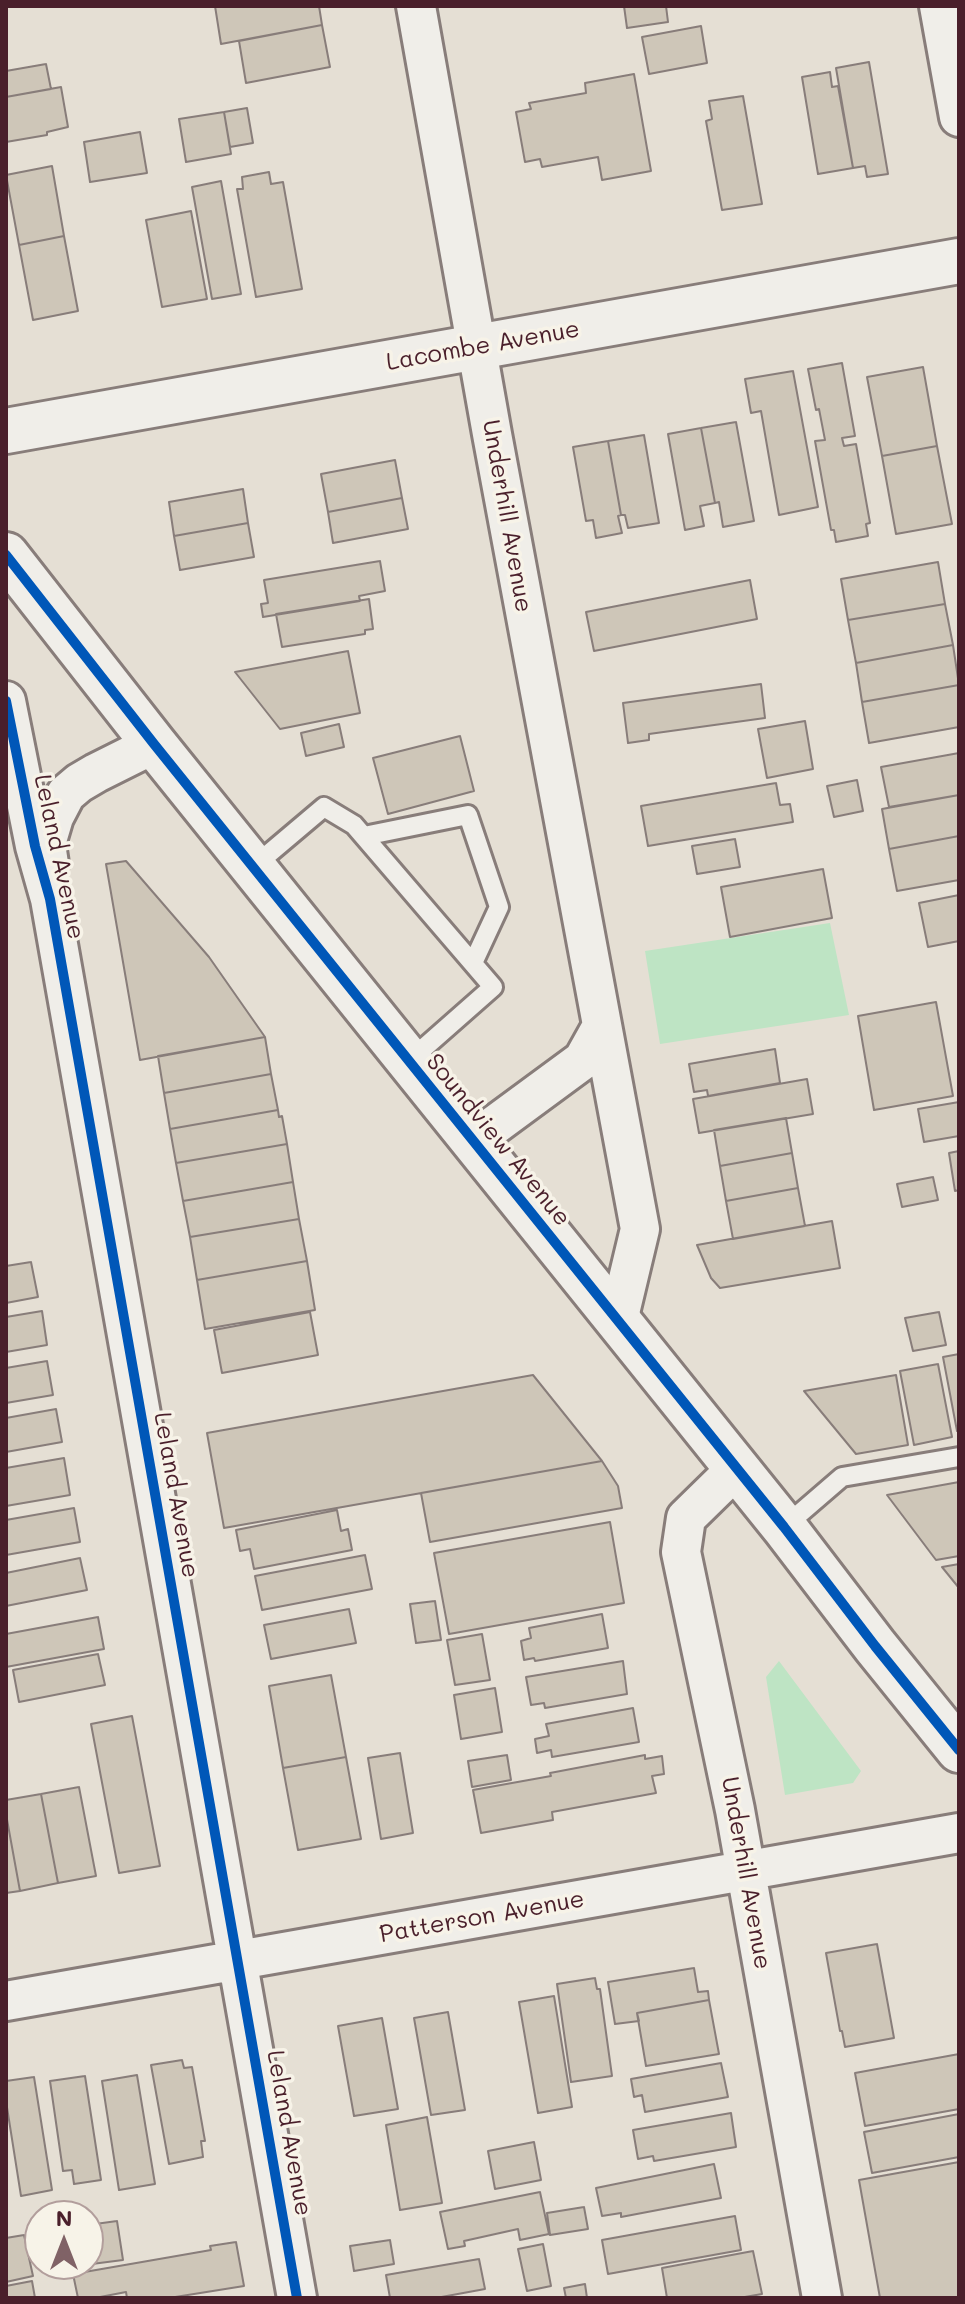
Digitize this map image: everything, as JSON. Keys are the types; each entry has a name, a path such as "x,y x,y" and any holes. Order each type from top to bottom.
{"main road":[{"name":"Lacombe Avenue","path":"6,431 959,261"},
{"name":"Soundview Avenue","path":"6,555 959,1750"}],"street":[{"name":"Underhill Avenue","path":"416,6 640,1229 618,1321"},
{"path":"939,6 959,117"},
{"name":"Leland Avenue","path":"6,701 35,846 50,899 297,2298"},
{"name":"Leland Avenue","path":"50,899 46,844 54,817 66,794 96,773 154,744"},
{"path":"473,1141 583,1060 602,1026"},
{"name":"Underhill Avenue","path":"736,1469 686,1518 681,1552 746,1870 822,2298"},
{"name":"Patterson Avenue","path":"6,2001 959,1833"}],"lane":[{"path":"253,867 324,807 354,825 493,987 409,1061"},
{"path":"364,836 468,815 499,907 473,963"},
{"path":"784,1527 842,1477 959,1457"}],"green space":[{"path":"830,923 849,1015 660,1044 645,951"},
{"path":"779,1661 861,1771 853,1783 785,1795 766,1677"}],"building":[{"path":"215,6 319,6 322,25 221,44"},
{"path":"624,6 666,6 668,22 627,28"},
{"path":"322,25 330,67 246,83 239,41"},
{"path":"701,26 707,63 649,74 642,37"},
{"path":"869,62 888,174 867,177 865,166 853,168 836,68"},
{"path":"46,64 51,89 6,97 6,71"},
{"path":"830,72 832,87 838,86 853,168 818,174 802,77"},
{"path":"634,74 651,171 602,180 598,157 542,167 540,159 525,162 516,112 531,109 529,103 586,93 585,83"},
{"path":"61,87 68,127 47,132 47,135 6,142 6,97"},
{"path":"743,96 762,204 722,210 706,121 712,119 709,101"},
{"path":"247,108 253,143 230,147 224,112"},
{"path":"224,112 231,154 186,162 179,119"},
{"path":"140,132 147,173 90,182 84,142"},
{"path":"52,166 64,236 19,245 6,175"},
{"path":"269,172 271,184 283,182 302,289 256,297 237,189 243,189 242,177"},
{"path":"221,181 241,294 212,299 192,187"},
{"path":"191,211 207,299 162,307 146,220"},
{"path":"64,236 78,311 33,320 19,245"},
{"path":"842,363 855,436 842,438 844,446 856,444 870,523 866,524 868,536 836,542 834,530 831,530 815,441 825,440 808,369"},
{"path":"923,367 937,446 882,456 867,377"},
{"path":"793,371 818,507 779,515 761,411 751,413 745,379"},
{"path":"736,422 754,521 723,527 719,502 715,503 701,428"},
{"path":"701,428 715,503 700,506 704,526 685,530 668,434"},
{"path":"644,435 659,523 628,528 625,515 621,515 608,441"},
{"path":"608,441 622,533 596,538 593,520 586,521 573,447"},
{"path":"937,446 952,524 896,534 882,456"},
{"path":"395,460 402,498 328,512 321,474"},
{"path":"243,489 248,523 174,536 169,502"},
{"path":"402,498 408,529 333,543 328,512"},
{"path":"248,523 254,557 180,570 174,536"},
{"path":"380,561 385,591 359,596 360,601 263,617 261,604 268,603 264,580"},
{"path":"938,562 945,604 848,620 841,579"},
{"path":"750,580 757,619 594,651 586,612"},
{"path":"369,599 373,629 365,630 365,634 282,647 276,614"},
{"path":"945,604 953,645 856,663 848,620"},
{"path":"953,645 959,685 862,702 856,663"},
{"path":"348,651 360,713 280,729 235,672"},
{"path":"761,684 765,718 649,734 649,740 628,743 623,703"},
{"path":"959,685 959,727 869,743 862,702"},
{"path":"805,721 813,769 767,778 758,729"},
{"path":"339,724 344,747 306,756 301,733"},
{"path":"460,736 474,791 388,814 373,758"},
{"path":"959,753 959,795 889,807 881,767"},
{"path":"857,780 863,811 834,817 827,786"},
{"path":"776,783 780,805 790,804 793,822 648,846 641,806"},
{"path":"959,795 959,836 889,849 882,809"},
{"path":"959,836 959,880 897,891 889,849"},
{"path":"735,839 740,867 697,874 692,846"},
{"path":"126,861 209,957 265,1037 140,1060 106,864"},
{"path":"823,869 832,918 730,937 721,887"},
{"path":"959,895 959,941 928,947 919,903"},
{"path":"936,1002 953,1096 874,1110 858,1016"},
{"path":"265,1037 271,1074 164,1093 158,1056"},
{"path":"775,1049 780,1083 708,1096 707,1090 694,1092 689,1064"},
{"path":"271,1074 278,1110 170,1129 164,1093"},
{"path":"807,1079 813,1114 699,1133 693,1099"},
{"path":"959,1102 959,1136 924,1142 918,1109"},
{"path":"278,1110 287,1144 176,1163 170,1129"},
{"path":"786,1118 792,1153 720,1166 714,1130"},
{"path":"287,1144 293,1182 183,1201 176,1163"},
{"path":"959,1151 959,1190 955,1191 949,1153"},
{"path":"792,1153 798,1188 726,1201 720,1166"},
{"path":"933,1177 938,1200 902,1207 897,1184"},
{"path":"293,1182 299,1219 190,1237 183,1201"},
{"path":"798,1188 805,1226 733,1239 726,1201"},
{"path":"299,1219 307,1261 197,1280 190,1237"},
{"path":"832,1221 840,1268 720,1288 711,1278 697,1245"},
{"path":"307,1261 315,1310 205,1329 197,1280"},
{"path":"31,1262 38,1297 6,1303 6,1266"},
{"path":"42,1311 47,1345 6,1352 6,1317"},
{"path":"310,1312 318,1355 222,1373 214,1330"},
{"path":"939,1312 946,1345 913,1351 905,1318"},
{"path":"959,1354 959,1430 957,1431 943,1357"},
{"path":"47,1361 53,1395 6,1403 6,1368"},
{"path":"938,1364 952,1437 914,1445 900,1371"},
{"path":"533,1375 602,1461 224,1528 207,1433"},
{"path":"896,1375 908,1445 856,1454 804,1391"},
{"path":"56,1409 62,1442 6,1452 6,1418"},
{"path":"64,1458 70,1495 6,1506 6,1468"},
{"path":"602,1461 618,1486 622,1508 430,1542 421,1493"},
{"path":"959,1482 959,1556 936,1560 887,1495"},
{"path":"74,1508 80,1542 6,1555 6,1520"},
{"path":"337,1510 341,1531 348,1529 352,1550 254,1569 250,1549 240,1551 236,1530"},
{"path":"610,1522 624,1603 449,1634 434,1553"},
{"path":"365,1555 372,1589 262,1610 255,1576"},
{"path":"80,1558 87,1590 6,1606 6,1573"},
{"path":"959,1564 959,1588 942,1567"},
{"path":"435,1601 441,1640 416,1643 410,1604"},
{"path":"349,1609 356,1643 271,1659 264,1625"},
{"path":"602,1614 608,1648 535,1661 534,1658 524,1660 521,1641 531,1638 529,1628"},
{"path":"98,1617 104,1649 6,1667 6,1634"},
{"path":"482,1634 490,1680 455,1685 447,1640"},
{"path":"98,1654 105,1685 19,1702 13,1670"},
{"path":"623,1661 627,1694 545,1708 544,1703 531,1705 526,1677"},
{"path":"331,1675 346,1757 283,1768 269,1686"},
{"path":"495,1688 502,1732 461,1739 454,1695"},
{"path":"633,1708 639,1742 552,1757 551,1750 537,1753 535,1739 549,1736 546,1724"},
{"path":"132,1716 160,1866 119,1873 91,1724"},
{"path":"400,1753 413,1833 381,1839 368,1758"},
{"path":"507,1755 511,1780 472,1787 468,1761"},
{"path":"645,1755 645,1759 662,1756 664,1774 652,1776 656,1793 552,1812 553,1820 481,1833 473,1790"},
{"path":"346,1757 361,1839 298,1850 283,1768"},
{"path":"79,1787 96,1876 58,1883 41,1794"},
{"path":"41,1794 58,1883 20,1891 6,1800"},
{"path":"6,1814 20,1891 6,1893"},
{"path":"877,1944 894,2038 845,2047 826,1953"},
{"path":"694,1968 698,1992 708,1991 709,2000 637,2013 639,2021 615,2024 608,1982"},
{"path":"595,1978 597,1989 600,1989 612,2076 571,2082 557,1984"},
{"path":"554,1996 572,2107 538,2113 519,2002"},
{"path":"709,2000 719,2054 646,2066 637,2013"},
{"path":"448,2012 465,2110 431,2115 414,2018"},
{"path":"382,2018 398,2109 354,2116 338,2026"},
{"path":"959,2054 959,2109 865,2126 855,2073"},
{"path":"182,2060 184,2068 192,2067 205,2141 201,2141 203,2157 169,2164 151,2065"},
{"path":"721,2063 728,2097 645,2112 642,2095 634,2097 631,2079"},
{"path":"137,2075 155,2184 119,2190 102,2081"},
{"path":"85,2076 101,2180 74,2184 72,2170 63,2171 50,2081"},
{"path":"34,2077 52,2190 21,2196 6,2101 6,2081"},
{"path":"731,2113 736,2147 654,2161 653,2156 638,2159 633,2130"},
{"path":"959,2114 959,2157 872,2173 864,2132"},
{"path":"427,2117 442,2203 400,2210 386,2125"},
{"path":"534,2142 541,2180 495,2189 488,2151"},
{"path":"959,2162 959,2298 880,2298 859,2180"},
{"path":"714,2164 721,2198 621,2217 621,2213 602,2216 596,2188"},
{"path":"540,2192 549,2234 520,2240 518,2229 464,2241 465,2246 448,2249 440,2212"},
{"path":"584,2207 588,2229 550,2235 547,2213"},
{"path":"735,2216 741,2250 608,2274 602,2240"},
{"path":"117,2221 123,2260 104,2262 104,2223"},
{"path":"24,2235 24,2278 6,2282 6,2238"},
{"path":"390,2240 394,2264 354,2271 350,2246"},
{"path":"236,2242 244,2286 169,2298 127,2298 126,2292 78,2298 74,2280 104,2280 104,2269 211,2250 210,2246"},
{"path":"543,2244 551,2286 527,2291 518,2249"},
{"path":"753,2251 762,2294 739,2298 667,2298 662,2268"},
{"path":"479,2259 485,2289 436,2298 390,2298 386,2275"},
{"path":"32,2281 35,2298 6,2298 6,2286"},
{"path":"585,2284 587,2298 566,2298 564,2288"}],"cycle path":[{"path":"6,555 959,1750"},
{"path":"6,701 35,846 50,899 297,2298"}]}
